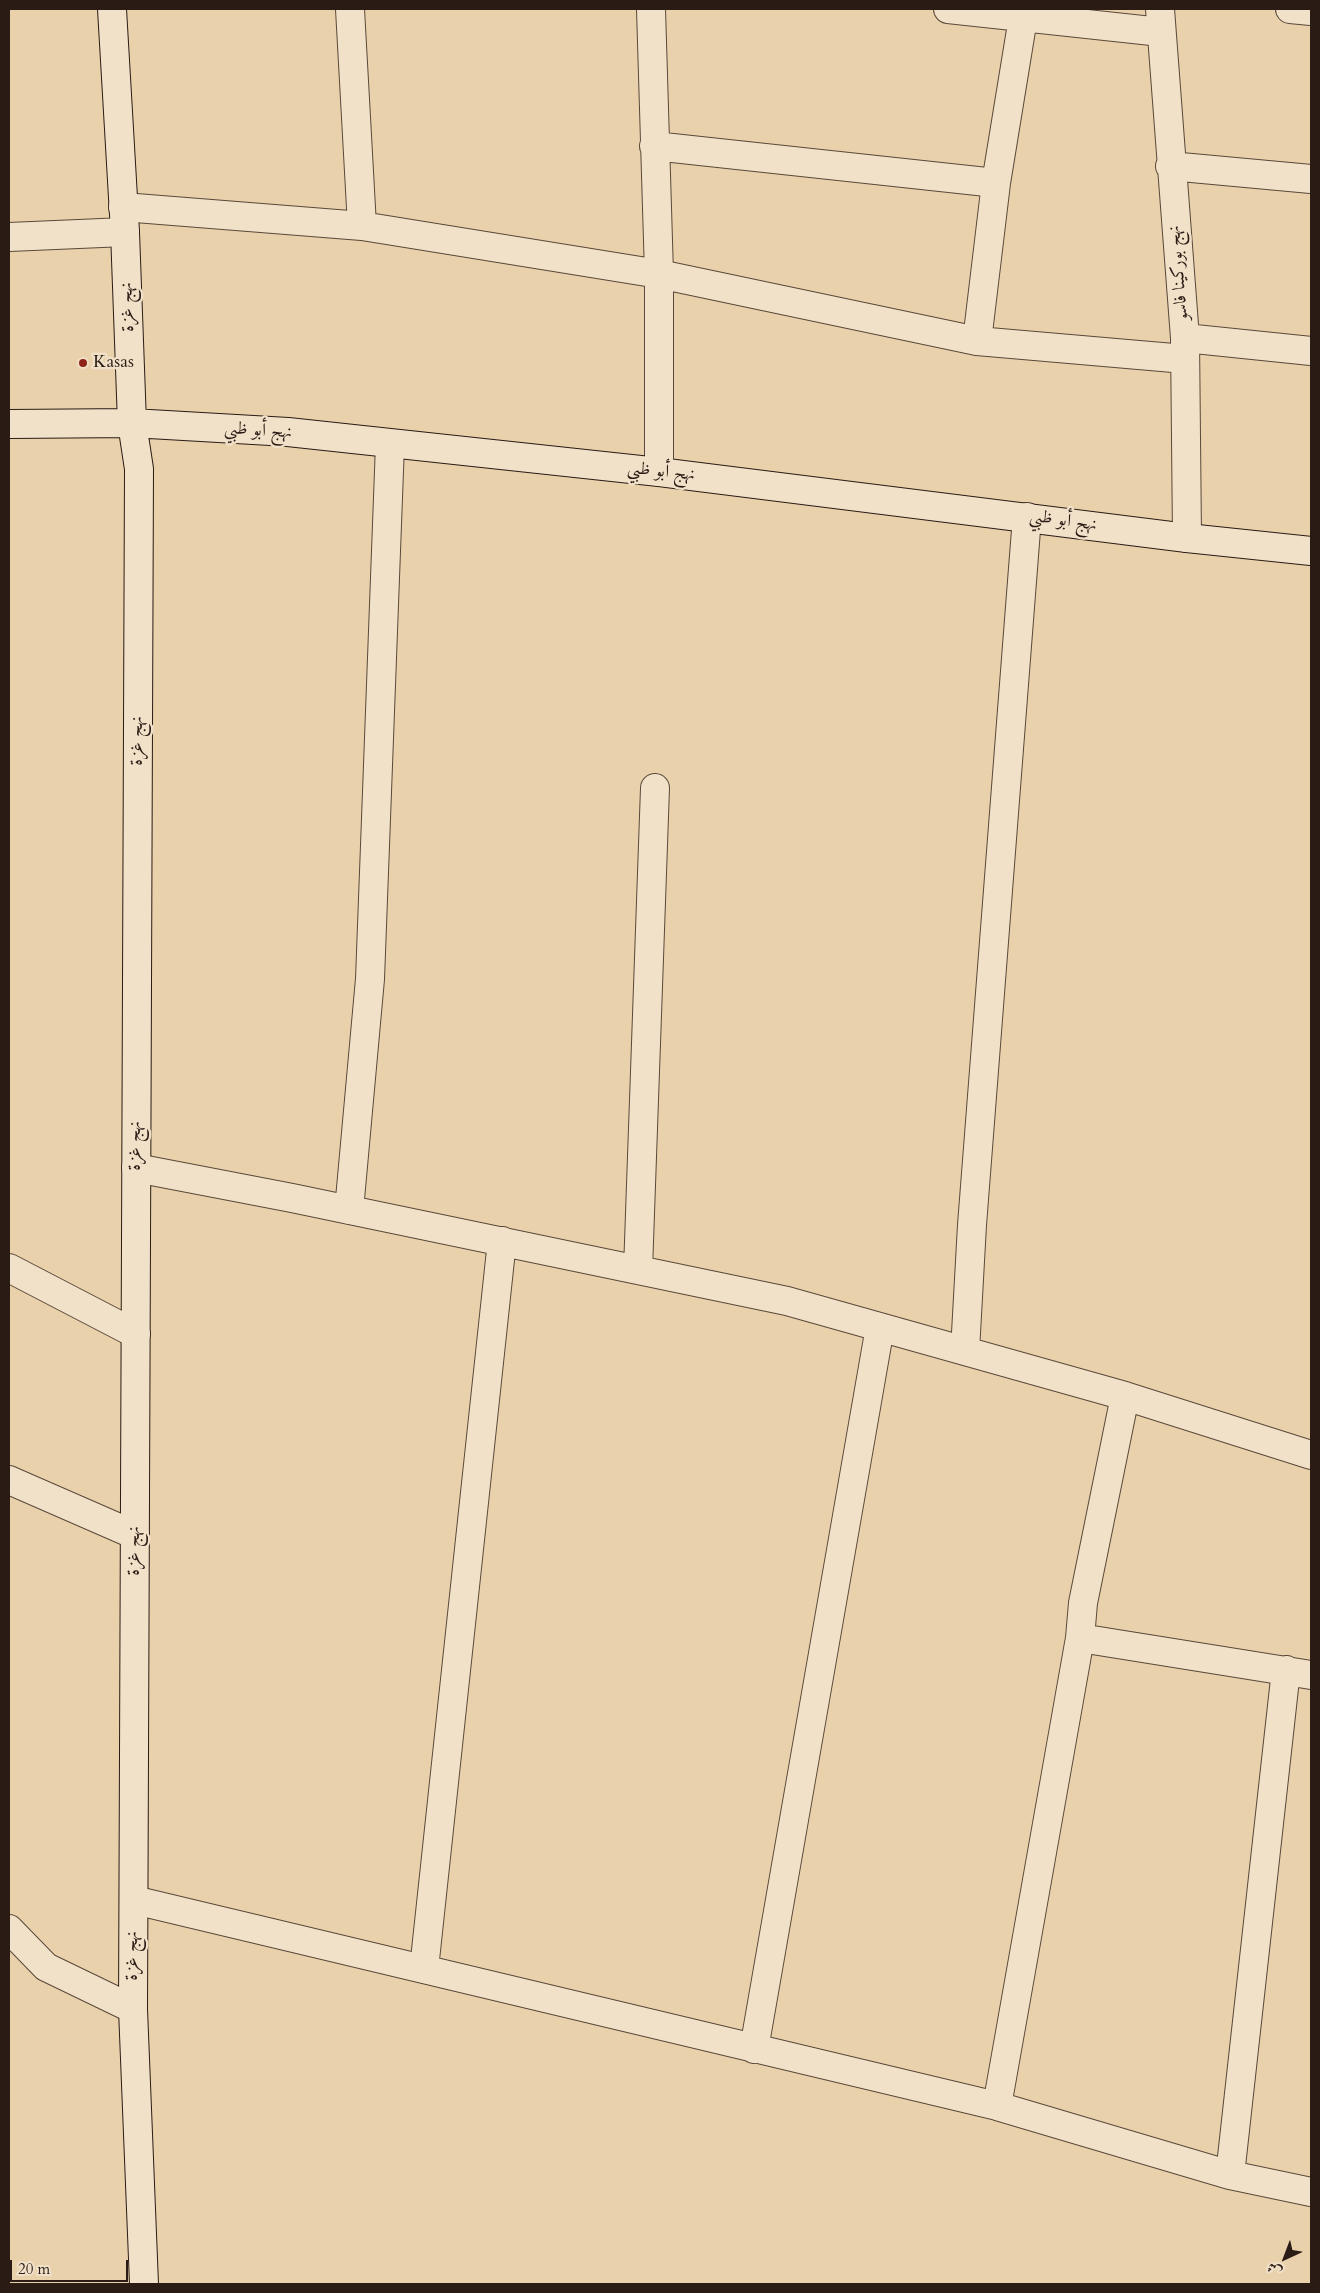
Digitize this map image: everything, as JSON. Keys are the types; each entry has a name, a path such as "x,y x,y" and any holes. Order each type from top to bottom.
{"street":[{"name":"نهج غزة","path":"112,9 124,219 132,423 139,469 133,2009 144,2284"},
{"path":"350,9 362,226"},
{"path":"651,9 659,274 659,472"},
{"path":"948,9 1023,18 1160,20"},
{"path":"1290,9 1311,10"},
{"path":"978,341 996,183 1023,18"},
{"name":"نهج بوركينا فاسو","path":"1160,20 1185,348 1186,538"},
{"path":"654,146 996,183"},
{"path":"1170,166 1311,179"},
{"path":"9,237 124,219 362,226 659,274 978,341 1311,351"},
{"name":"نهج أبو ظبي","path":"9,424 132,423 288,432 659,472 1186,538 1311,551"},
{"path":"349,1210 370,979 390,444"},
{"path":"965,1351 972,1224 1027,517"},
{"path":"638,1270 655,788"},
{"path":"136,1168 502,1241 787,1301 1125,1396 1311,1455"},
{"path":"424,1969 502,1241"},
{"path":"9,1268 136,1334"},
{"path":"754,2049 880,1327"},
{"path":"997,2106 1080,1638 1083,1603 1125,1396"},
{"path":"9,1480 135,1535"},
{"path":"1080,1638 1299,1672 1230,2175"},
{"path":"134,1900 997,2106 1230,2175 1311,2192"},
{"path":"9,1929 46,1967 133,2009"}],"place":[{"name":"Kasas","path":"83,363"}]}
